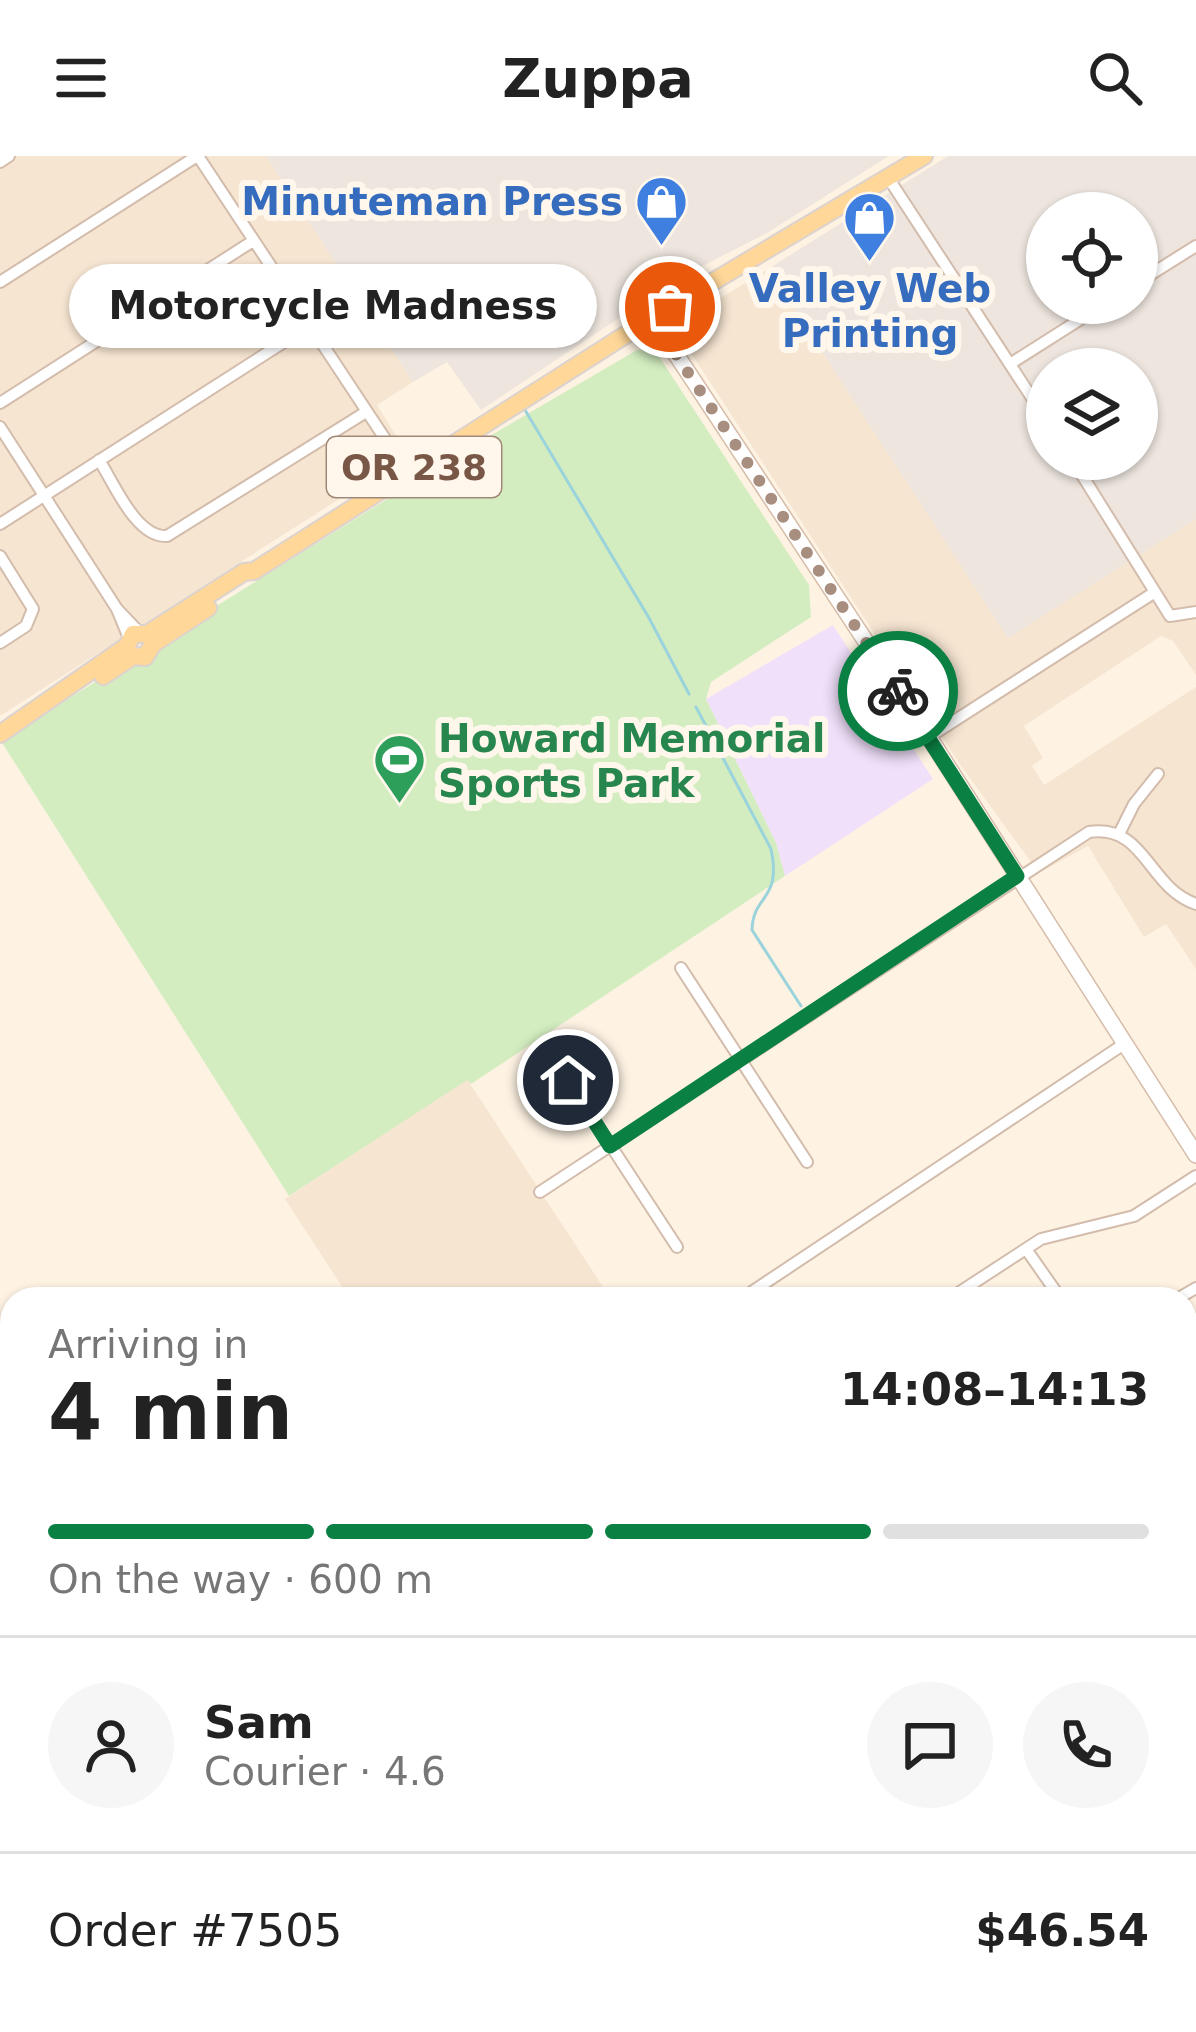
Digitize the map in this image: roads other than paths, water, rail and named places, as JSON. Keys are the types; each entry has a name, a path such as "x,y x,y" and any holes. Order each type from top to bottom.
{"main road":[{"name":"OR 238","path":"0,734 31,709 138,642 251,581 254,572 652,318 924,156"},
{"path":"652,318 929,737 1196,1155"}],"street":[{"path":"0,161 9,156"},
{"path":"0,281 198,156 407,472"},
{"path":"889,178 1026,389"},
{"path":"0,403 253,241"},
{"path":"1158,271 1194,251"},
{"path":"1010,364 1073,324"},
{"path":"0,524 309,326"},
{"path":"99,460 145,530 158,538 366,412"},
{"path":"0,427 138,642"},
{"path":"1085,480 1170,616 1196,612"},
{"path":"0,556 33,609 26,626 0,643"},
{"path":"929,737 1155,592"},
{"path":"1119,833 1133,803 1158,774"},
{"path":"540,1192 1089,832 1119,833 1141,850 1169,890 1196,904"},
{"path":"681,968 807,1162"},
{"path":"759,1287 1124,1043"},
{"path":"547,1048 677,1247"},
{"path":"967,1287 1055,1233 1134,1216 1196,1176"},
{"path":"1026,1249 1052,1287"}],"waterway":[{"path":"525,410 689,694"},
{"path":"696,707 771,849 773,879 752,930 801,1006"}],"place":[{"name":"Minuteman Press","path":"662,247"},
{"name":"Valley Web Printing","path":"870,264"},
{"name":"Motorcycle Madness","path":"670,307"},
{"name":"Howard Memorial Sports Park","path":"399,806"}]}
